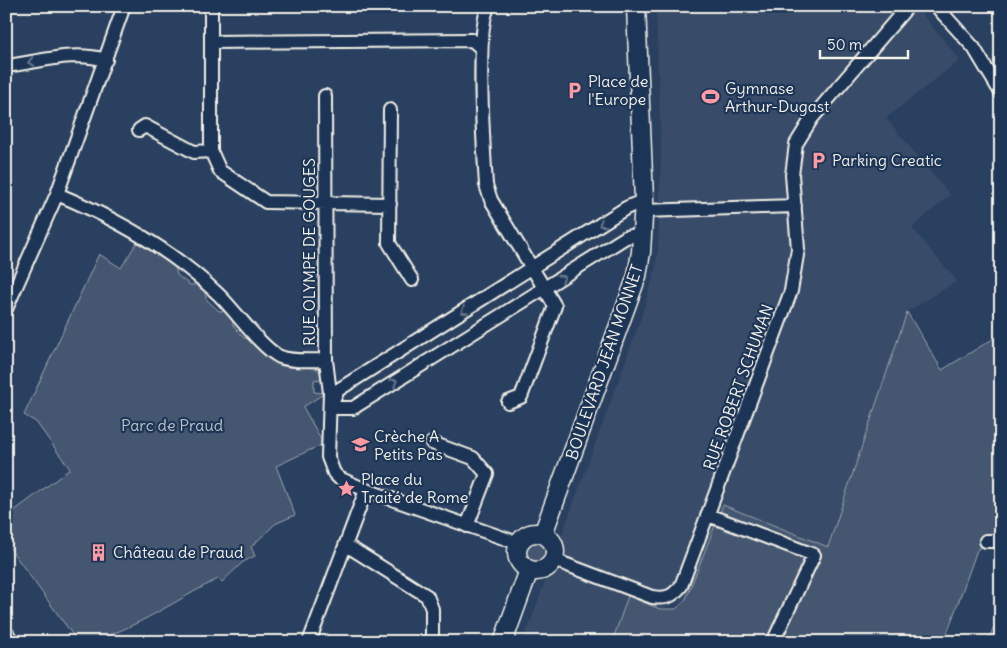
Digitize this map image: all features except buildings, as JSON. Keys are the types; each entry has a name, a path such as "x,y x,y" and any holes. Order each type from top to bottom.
{"street":[{"path":"6,309 57,194 124,6"},
{"path":"211,6 211,151 220,171 266,202 390,204"},
{"path":"489,6 486,12 480,47 486,185 492,200 555,306 521,397 508,402"},
{"name":"BOULEVARD JEAN MONNET","path":"543,534 637,276 644,206 636,6"},
{"name":"RUE ROBERT SCHUMAN","path":"554,560 652,597 664,599 673,596 681,586 791,291 798,248 793,160 799,137 812,118 908,6"},
{"path":"936,6 974,48 1001,93"},
{"path":"211,42 472,40 480,47"},
{"path":"6,66 83,55 106,60"},
{"name":"RUE OLYMPE DE GOUGES","path":"325,96 326,360 330,408 328,447 330,465 340,478 366,490 512,541 517,546"},
{"path":"390,110 389,243 412,280"},
{"path":"138,130 145,126 194,152 211,151"},
{"path":"57,194 82,204 136,232 180,262 218,294 275,354 288,359 326,360"},
{"path":"642,234 626,237 350,409 330,408 338,390 626,208 644,206 795,206"},
{"path":"430,333 442,353"},
{"path":"432,443 473,458 487,474 467,526"},
{"path":"308,642 366,490"},
{"path":"708,515 814,555 773,642"},
{"path":"536,532 543,534 554,544 554,560 544,570 529,570 518,560 517,546 526,535 536,532"},
{"path":"986,541 1001,541"},
{"path":"346,545 427,596 432,610 432,635"},
{"path":"503,642 529,570"},
{"path":"6,632 13,642"}],"shaded area":[{"path":"656,6 915,6 960,60 886,118 950,195 912,228 957,281 907,312 828,548 723,505 686,599 660,609 628,596 612,642 523,642 640,321 655,270 658,250 661,153"}],"green space":[{"name":"Parc de Praud","path":"137,242 175,267 177,275 190,285 199,285 205,291 206,299 219,311 226,311 233,318 233,325 244,338 252,339 271,359 281,363 310,365 320,372 322,379 314,380 314,392 322,393 322,395 303,407 321,439 321,445 276,466 295,515 275,524 251,547 255,556 243,562 222,582 218,579 130,627 111,635 78,642 6,543 6,517 70,469 36,422 24,415 99,254 121,268"},
{"path":"907,312 942,370 1001,334 1001,532 977,550 944,642 612,642 628,596 660,609 676,609 686,599 723,505 828,547"},
{"path":"537,539 546,543 550,552 546,561 537,565 528,561 524,552 528,543"},
{"path":"1001,616 1001,642 986,642"}],"place":[{"name":"Place de l'Europe","path":"574,90"},
{"name":"Gymnase Arthur-Dugast","path":"711,97"},
{"name":"Parking Creatic","path":"818,160"},
{"name":"Crèche A Petits Pas","path":"360,445"},
{"name":"Place du Traité de Rome","path":"347,488"},
{"name":"Château de Praud","path":"99,552"}]}
